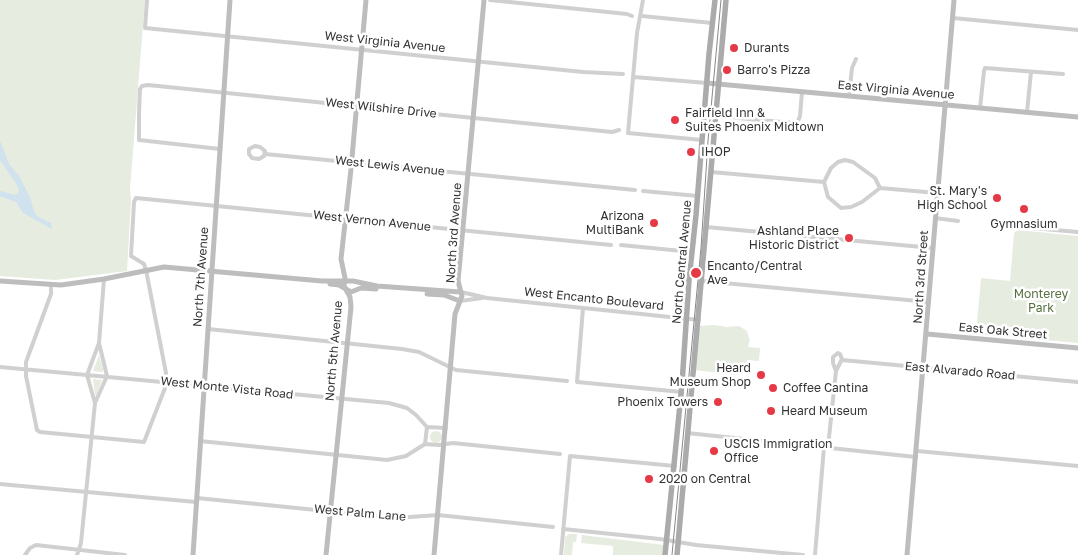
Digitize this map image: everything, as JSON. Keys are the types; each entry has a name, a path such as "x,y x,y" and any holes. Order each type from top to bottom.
{"main road":[{"name":"North Central Avenue","path":"665,555 672,541 687,434 699,320 716,116 712,84 712,23 715,0"},
{"name":"North Central Avenue","path":"677,555 672,541 675,466 686,319 702,140 726,0"}],"street":[{"name":"West Virginia Avenue","path":"147,0 145,28 583,72 624,74"},
{"name":"North 7th Avenue","path":"193,555 230,0"},
{"name":"North 5th Avenue","path":"326,555 351,304 346,289 341,260 352,162 366,0"},
{"name":"North 3rd Avenue","path":"434,555 455,314 462,296 458,281 484,0"},
{"path":"490,0 632,16"},
{"path":"643,0 642,16 637,33 628,133 702,140"},
{"name":"North 3rd Street","path":"907,555 954,0"},
{"path":"642,16 712,23"},
{"path":"953,18 1078,30"},
{"path":"849,96 852,68 856,59"},
{"path":"980,108 985,68 1063,74"},
{"path":"1027,112 1031,72"},
{"path":"634,76 712,84"},
{"name":"East Virginia Avenue","path":"712,84 1078,117"},
{"name":"West Wilshire Drive","path":"220,149 138,140 142,86 148,85 612,132 619,130"},
{"path":"716,116 794,123 798,121 800,116 802,92"},
{"name":"West Lewis Avenue","path":"265,154 634,190"},
{"path":"880,188 875,178 853,162 845,160 838,162 831,168 824,182 828,197 841,208 851,207 862,202 880,188 937,193"},
{"path":"711,172 824,182"},
{"path":"643,191 698,196"},
{"name":"West Vernon Avenue","path":"146,270 145,265 131,256 134,200 137,198 611,245"},
{"path":"935,218 958,221"},
{"path":"997,225 1078,232"},
{"path":"706,227 933,248"},
{"path":"621,246 692,252"},
{"name":"West Encanto Boulevard","path":"0,281 51,285 104,279 164,266 322,281 353,281 377,286 460,292 487,298 699,320"},
{"path":"334,281 340,277 343,269"},
{"path":"51,285 51,294 26,362 26,376 37,430 40,432 92,438 144,442 166,382 166,373 146,270"},
{"path":"95,403 87,375 99,343 104,279"},
{"name":"West Encanto Boulevard","path":"322,281 339,285 352,292 362,288 438,295 460,300 487,298"},
{"path":"702,281 929,302"},
{"path":"583,308 577,382 682,392"},
{"path":"208,329 419,352 456,370 567,381"},
{"name":"East Oak Street","path":"927,334 1078,348"},
{"path":"76,555 79,549 95,403 107,376 99,343"},
{"path":"815,555 836,371 842,360 838,353 833,357 836,371"},
{"name":"East Alvarado Road","path":"842,360 1078,382"},
{"name":"West Monte Vista Road","path":"0,367 398,405 416,415 427,427"},
{"path":"425,444 427,427 446,428"},
{"path":"687,434 826,447 1078,466"},
{"path":"200,441 387,460 396,459 415,452 425,444 452,442 560,454"},
{"path":"561,555 570,456 675,466"},
{"name":"West Palm Lane","path":"0,484 402,518 438,515 553,527"},
{"path":"563,529 802,555"},
{"path":"24,555 30,548 36,545 125,555"},
{"path":"193,555 199,555"}],"green space":[{"path":"0,0 145,0 130,189 127,271 55,280 0,276"},
{"name":"Monterey Park","path":"1018,230 1078,236 1078,343 976,334 981,278 1010,281 1014,233"},
{"path":"698,326 739,326 747,331 750,342 748,347 760,348 759,361 747,360 746,364 748,366 741,363 737,367 740,375 694,370"},
{"path":"99,355 103,369 103,372 93,371"},
{"path":"93,379 102,380 96,396 95,394"},
{"path":"434,431 438,431 442,437 438,443 434,443 430,439 430,435"},
{"path":"569,534 577,534 576,542 573,542 572,555 564,555 565,537"},
{"path":"582,535 664,545 663,555 613,555 613,546 581,543"}],"water":[{"path":"0,141 9,164 19,176 30,197 34,212 38,217 51,223 52,229 23,213 16,202 0,196 0,191 15,195 19,190 0,160"}],"tram line":[{"path":"672,555 701,248 708,141 721,0"}],"place":[{"name":"Durants","path":"734,48"},
{"name":"Barro's Pizza","path":"727,70"},
{"name":"Fairfield Inn & Suites Phoenix Midtown","path":"675,120"},
{"name":"IHOP","path":"691,152"},
{"name":"St. Mary's High School","path":"997,198"},
{"name":"Gymnasium","path":"1024,209"},
{"name":"Arizona MultiBank","path":"654,223"},
{"name":"Ashland Place Historic District","path":"849,238"},
{"name":"Encanto/Central Ave","path":"696,273"},
{"name":"Heard Museum Shop","path":"761,375"},
{"name":"Coffee Cantina","path":"773,388"},
{"name":"Phoenix Towers","path":"718,402"},
{"name":"Heard Museum","path":"771,411"},
{"name":"USCIS Immigration Office","path":"714,451"},
{"name":"2020 on Central","path":"649,479"}]}
